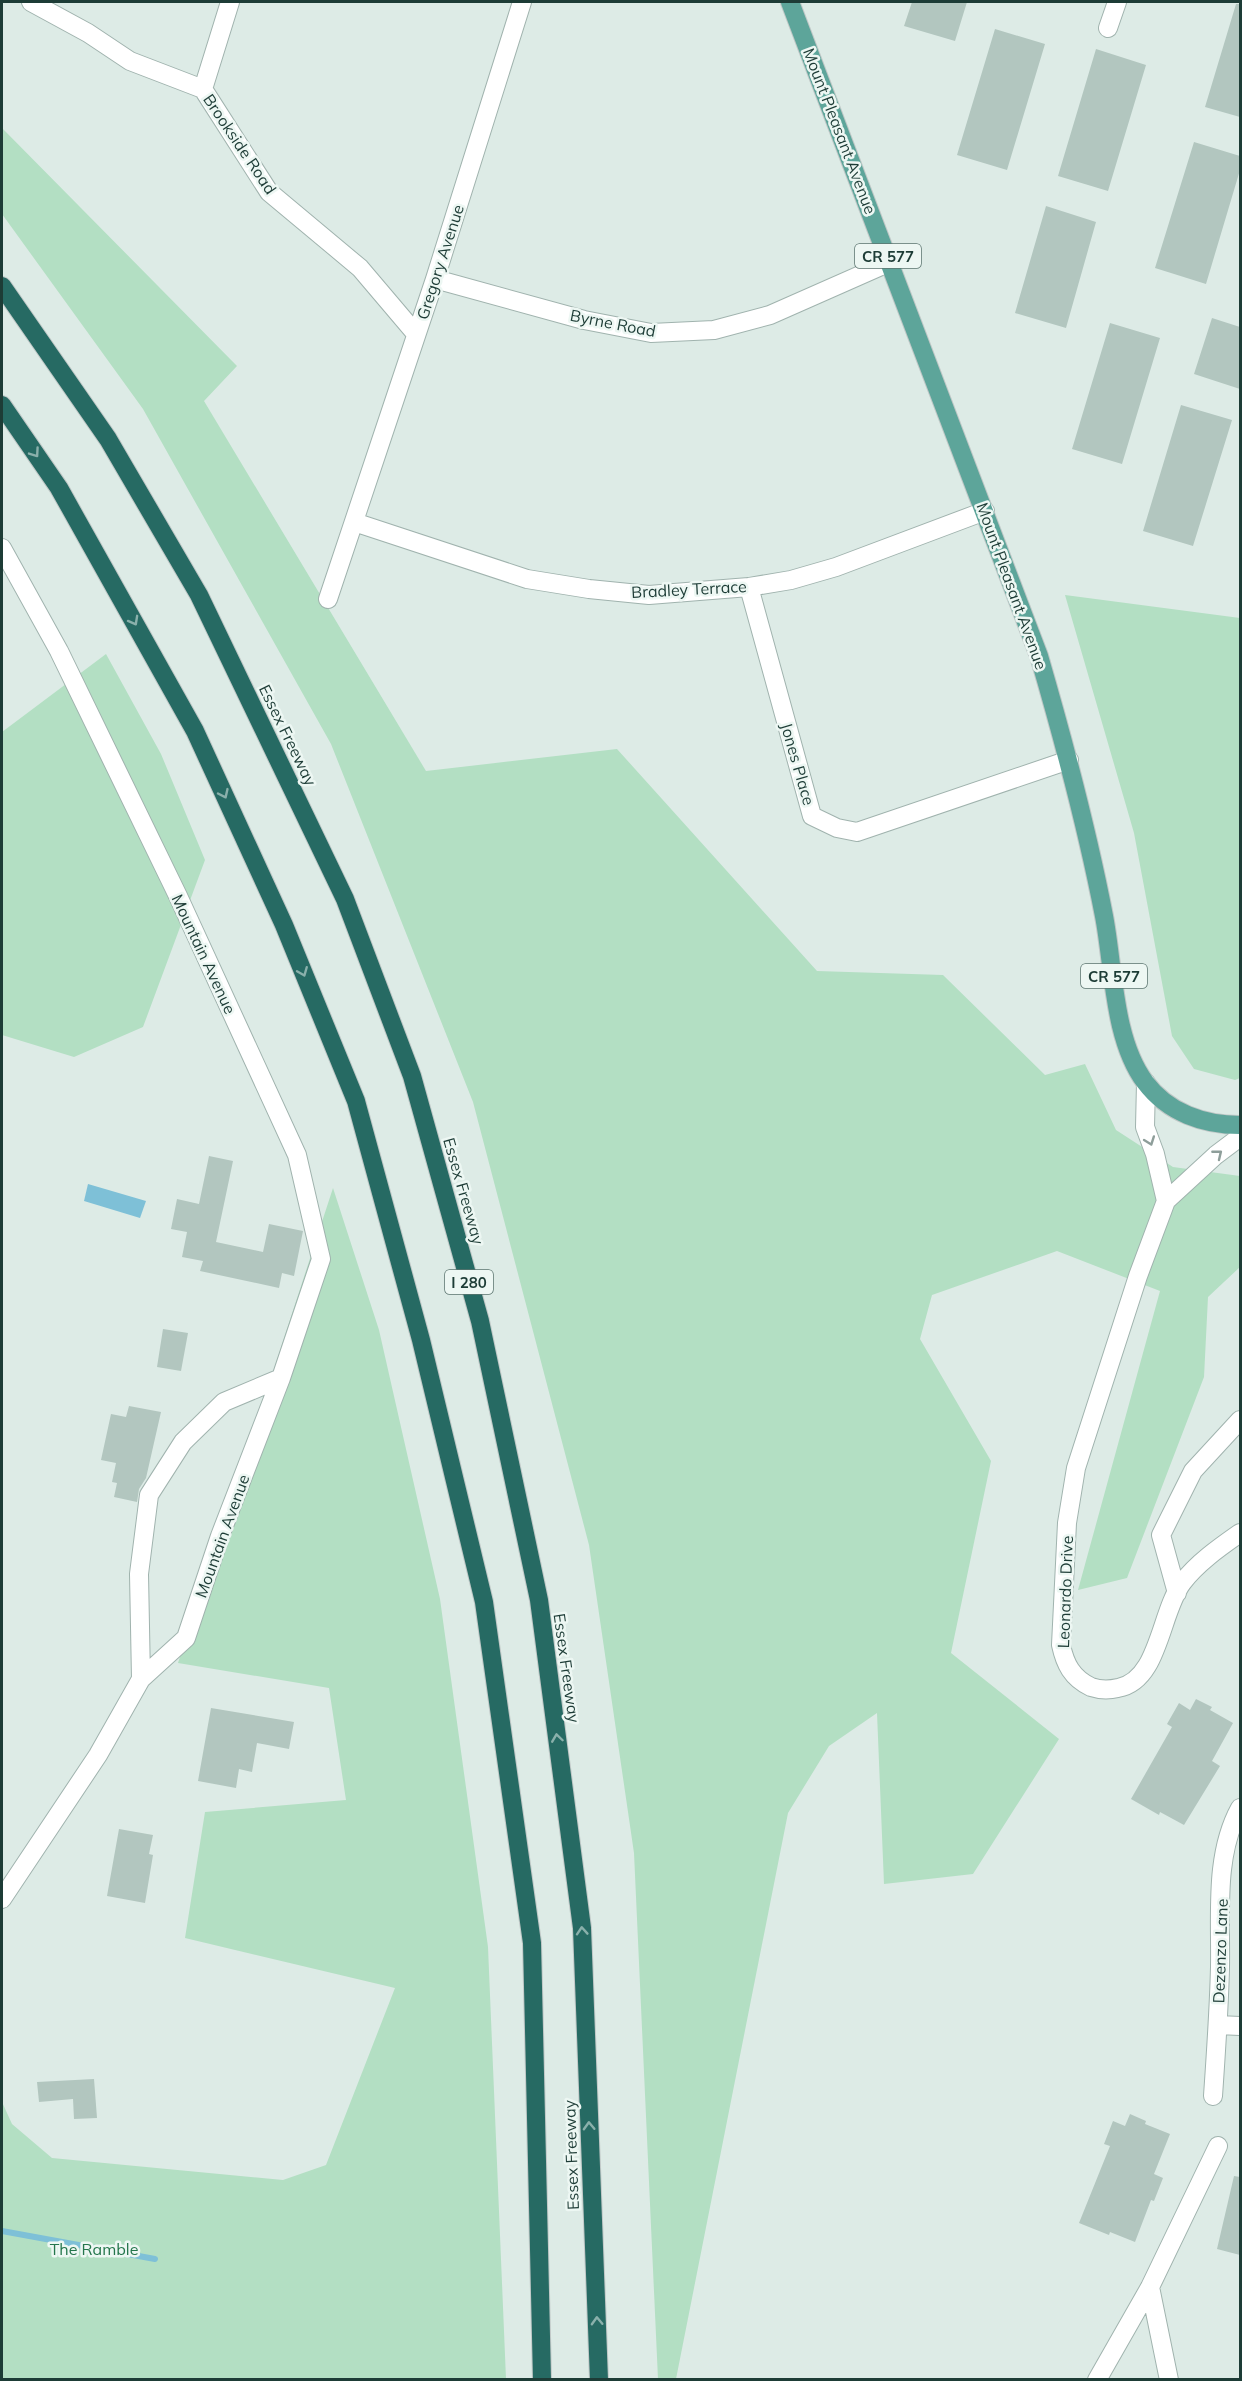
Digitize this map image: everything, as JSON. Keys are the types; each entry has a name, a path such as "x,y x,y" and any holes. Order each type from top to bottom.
{"highway":[{"name":"Essex Freeway","path":"2,286 108,439 199,595 345,899 412,1076 480,1321 538,1600 582,1928 599,2379"},
{"name":"Essex Freeway","path":"2,405 59,488 195,731 284,925 356,1101 421,1340 484,1602 532,1943 542,2379"}],"main road":[{"name":"Mount Pleasant Avenue","path":"790,2 1039,656 1070,760 1104,916 1121,1019 1130,1057 1146,1083 1164,1101 1198,1120 1220,1125 1240,1125"}],"street":[{"name":"Brookside Road","path":"31,2 88,33 130,61 203,89 269,192 360,268 416,334"},
{"path":"203,89 230,2"},
{"name":"Gregory Avenue","path":"328,599 435,279 522,2"},
{"path":"1108,28 1117,2"},
{"name":"Byrne Road","path":"435,279 584,320 651,333 714,330 770,315 890,262"},
{"name":"Bradley Terrace","path":"354,522 527,579 588,589 649,595 749,587 791,580 836,567 985,511"},
{"name":"Mountain Avenue","path":"2,548 59,651 178,896 297,1155 321,1259 281,1378 220,1536 186,1638 141,1679 98,1755 2,1899"},
{"name":"Jones Place","path":"749,587 812,816 837,828 857,832 1070,760"},
{"path":"1146,1083 1145,1127 1155,1154 1166,1201 1208,1162 1240,1137"},
{"name":"Leonardo Drive","path":"1166,1201 1138,1275 1076,1468 1067,1523 1061,1644 1064,1659 1071,1672 1081,1682 1094,1688 1116,1689 1136,1681 1146,1670 1166,1614 1182,1583 1208,1558 1240,1533"},
{"path":"141,1679 139,1574 149,1495 183,1442 224,1402 281,1378"},
{"path":"1177,1593 1161,1535 1193,1471 1240,1420"},
{"name":"Dezenzo Lane","path":"1213,2096 1218,2025 1223,1858 1233,1822 1240,1808"},
{"path":"1218,2025 1240,2026"},
{"path":"1097,2379 1150,2287 1218,2145"},
{"path":"1150,2287 1169,2379"}],"green space":[{"path":"2,128 237,366 204,401 426,771 617,749 817,971 943,975 1045,1075 1085,1064 1116,1130 1173,1167 1240,1176 1240,1267 1208,1297 1204,1377 1127,1578 1078,1590 1160,1291 1057,1251 932,1295 920,1339 991,1461 951,1653 1059,1739 973,1874 884,1884 877,1713 829,1746 788,1813 676,2379 658,2379 634,1853 589,1545 473,1102 331,744 143,409 2,214"},
{"path":"1065,595 1240,618 1240,1078 1235,1080 1194,1069 1172,1036 1134,833"},
{"path":"106,654 161,754 205,860 143,1027 74,1057 2,1035 2,732"},
{"name":"The Ramble","path":"333,1188 379,1330 440,1599 488,1947 506,2379 2,2379 2,2102 12,2124 52,2158 283,2180 326,2165 395,1988 185,1938 205,1812 346,1800 329,1688 178,1663"}],"water":[{"path":"88,1184 146,1201 140,1218 84,1201"}],"building":[{"path":"912,2 967,2 955,41 904,26"},
{"path":"1236,4 1240,4 1240,117 1205,107"},
{"path":"995,29 1045,44 1007,170 957,155"},
{"path":"1096,49 1146,65 1108,191 1058,176"},
{"path":"1194,142 1240,156 1240,170 1206,284 1155,268"},
{"path":"1046,206 1096,222 1066,328 1015,313"},
{"path":"1212,318 1240,327 1240,389 1194,374"},
{"path":"1110,323 1160,338 1122,464 1072,449"},
{"path":"1181,405 1232,420 1193,546 1143,531"},
{"path":"209,1156 233,1161 216,1242 263,1252 269,1224 303,1231 294,1276 282,1273 279,1288 200,1271 203,1261 182,1257 187,1232 171,1229 177,1199 199,1204"},
{"path":"163,1329 188,1333 181,1371 157,1367"},
{"path":"129,1406 161,1412 146,1478 139,1489 137,1502 114,1497 117,1483 112,1482 116,1463 101,1460 111,1414 126,1417"},
{"path":"1196,1699 1212,1707 1210,1710 1233,1723 1212,1761 1220,1766 1184,1825 1160,1812 1159,1815 1131,1799 1172,1727 1167,1724 1179,1703 1190,1710"},
{"path":"211,1708 294,1722 289,1749 257,1743 252,1772 239,1769 236,1788 198,1781"},
{"path":"119,1829 153,1835 149,1854 153,1855 145,1903 107,1896"},
{"path":"94,2079 97,2118 74,2119 73,2099 39,2102 37,2082"},
{"path":"1130,2114 1146,2121 1145,2124 1170,2134 1154,2174 1163,2178 1154,2201 1151,2200 1135,2242 1079,2223 1110,2146 1104,2144 1113,2121 1125,2126"},
{"path":"1234,2176 1240,2177 1240,2255 1217,2249"}],"waterway":[{"path":"2,2231 155,2259"}]}
